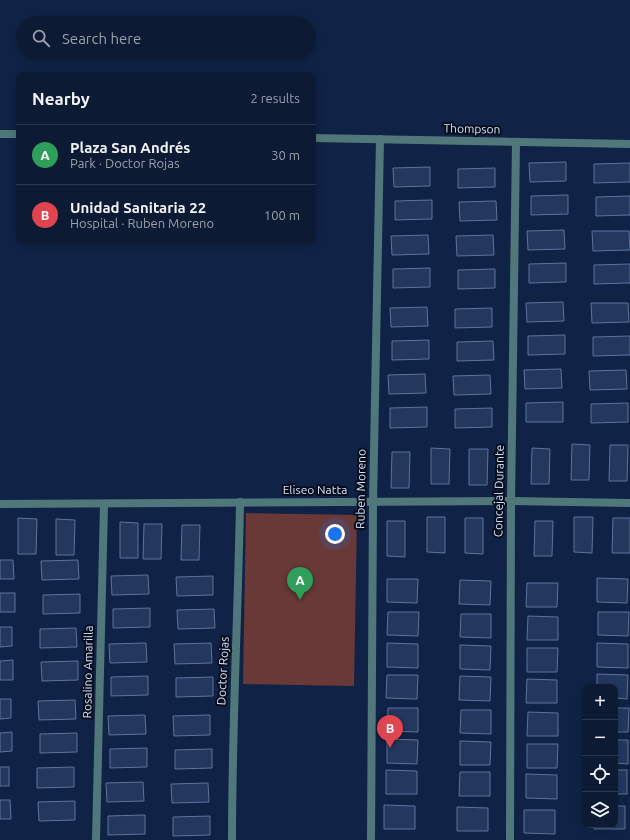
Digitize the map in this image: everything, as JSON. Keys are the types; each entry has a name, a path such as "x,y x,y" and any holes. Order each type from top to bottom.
{"street":[{"path":"0,134 16,134"},
{"name":"Thompson","path":"316,138 630,144"},
{"name":"Ruben Moreno","path":"371,840 373,503 380,139"},
{"name":"Concejal Durante","path":"510,840 511,502 516,142"},
{"name":"Eliseo Natta","path":"0,504 104,505 240,502 630,503"},
{"name":"Doctor Rojas","path":"232,840 232,739 237,644 240,502"},
{"name":"Rosalino Amarilla","path":"96,840 104,505"}],"shaded area":[{"path":"246,513 357,515 354,686 243,684"}],"building":[{"path":"566,162 566,181 530,182 529,163"},
{"path":"630,163 630,182 594,183 594,164"},
{"path":"430,167 430,186 394,187 393,168"},
{"path":"495,168 495,187 458,188 458,169"},
{"path":"568,195 568,214 531,215 531,196"},
{"path":"630,196 630,215 596,216 596,197"},
{"path":"432,200 432,219 395,220 395,201"},
{"path":"496,201 497,220 460,221 459,202"},
{"path":"564,230 565,249 528,250 527,231"},
{"path":"592,231 629,231 630,250 593,251"},
{"path":"428,235 429,254 392,255 391,236"},
{"path":"493,235 494,255 457,256 456,236"},
{"path":"566,263 566,282 529,283 529,264"},
{"path":"630,264 630,283 594,284 594,265"},
{"path":"430,268 430,287 393,288 393,269"},
{"path":"495,269 495,288 458,289 458,270"},
{"path":"563,302 564,321 527,322 526,303"},
{"path":"591,303 628,303 629,322 592,323"},
{"path":"427,307 428,326 391,327 390,308"},
{"path":"492,308 492,327 455,328 455,309"},
{"path":"565,335 565,354 528,355 528,336"},
{"path":"630,336 630,355 593,356 593,337"},
{"path":"429,340 429,359 392,360 392,341"},
{"path":"493,341 494,360 457,361 457,342"},
{"path":"561,369 562,388 525,389 524,370"},
{"path":"626,370 627,389 590,390 589,371"},
{"path":"425,374 426,393 389,394 388,375"},
{"path":"490,375 491,394 454,395 453,376"},
{"path":"563,402 563,422 526,422 526,403"},
{"path":"628,403 628,422 591,423 591,404"},
{"path":"427,407 427,427 390,428 390,408"},
{"path":"492,408 492,427 455,428 455,409"},
{"path":"572,444 590,445 589,480 571,480"},
{"path":"610,445 628,445 627,481 609,481"},
{"path":"431,448 450,449 449,484 431,484"},
{"path":"532,448 550,449 549,484 531,484"},
{"path":"469,449 488,449 487,485 469,485"},
{"path":"392,452 410,452 409,488 391,488"},
{"path":"427,517 445,517 445,553 427,552"},
{"path":"574,517 593,517 592,553 574,552"},
{"path":"18,518 37,519 36,554 18,554"},
{"path":"465,518 483,518 483,554 465,553"},
{"path":"613,518 630,518 630,553 612,553"},
{"path":"56,519 75,520 74,555 56,555"},
{"path":"387,521 405,521 405,557 387,556"},
{"path":"535,521 553,521 552,556 534,556"},
{"path":"120,522 138,523 138,558 120,558"},
{"path":"144,524 162,524 161,559 143,559"},
{"path":"182,525 200,525 199,560 181,560"},
{"path":"0,560 13,560 14,579 0,579"},
{"path":"78,560 79,579 42,580 41,561"},
{"path":"148,575 149,594 112,595 111,576"},
{"path":"213,576 213,595 177,596 176,577"},
{"path":"597,578 628,579 627,603 597,602"},
{"path":"387,579 418,579 417,603 387,602"},
{"path":"460,580 491,581 490,605 459,604"},
{"path":"527,583 558,583 557,607 526,607"},
{"path":"0,593 15,593 15,612 0,612"},
{"path":"80,594 80,613 43,614 43,595"},
{"path":"150,608 150,627 113,628 113,609"},
{"path":"214,609 215,628 178,629 177,610"},
{"path":"388,612 419,612 418,636 387,635"},
{"path":"598,612 629,612 628,636 598,635"},
{"path":"461,614 491,614 491,638 460,637"},
{"path":"528,616 558,617 558,640 527,640"},
{"path":"0,627 12,627 12,646 0,647"},
{"path":"76,628 77,647 40,648 40,629"},
{"path":"146,643 147,662 110,663 109,644"},
{"path":"211,643 212,663 175,664 174,644"},
{"path":"387,643 418,644 418,668 387,667"},
{"path":"597,643 628,644 628,668 597,667"},
{"path":"460,645 491,646 490,670 460,669"},
{"path":"527,648 558,648 557,672 527,672"},
{"path":"13,660 13,680 0,680 0,661"},
{"path":"78,661 78,680 42,681 41,662"},
{"path":"597,674 628,675 627,699 618,698 618,684 597,684"},
{"path":"387,675 418,675 417,699 386,698"},
{"path":"148,676 148,695 111,696 111,677"},
{"path":"460,676 491,677 490,701 459,700"},
{"path":"213,677 213,696 176,697 176,678"},
{"path":"527,679 557,680 557,703 526,703"},
{"path":"0,699 11,699 11,718 0,719"},
{"path":"75,700 76,719 39,720 38,701"},
{"path":"388,708 418,708 418,732 387,731"},
{"path":"618,708 629,708 628,732 618,732"},
{"path":"461,710 491,710 491,734 460,733"},
{"path":"528,712 558,713 558,736 527,736"},
{"path":"145,715 146,734 109,735 108,716"},
{"path":"210,715 210,735 174,736 173,716"},
{"path":"12,732 12,751 0,752 0,733"},
{"path":"77,733 77,752 40,753 40,734"},
{"path":"387,739 418,740 417,764 387,763"},
{"path":"618,740 628,740 628,764 618,763"},
{"path":"460,741 491,742 490,765 460,765"},
{"path":"527,744 558,744 557,768 527,768"},
{"path":"147,748 147,767 110,768 110,749"},
{"path":"212,749 212,768 175,769 175,750"},
{"path":"0,767 9,767 9,786 0,786"},
{"path":"74,767 74,787 37,788 37,768"},
{"path":"386,770 417,771 417,794 386,794"},
{"path":"618,770 627,770 627,794 618,794"},
{"path":"460,772 490,772 490,796 459,796"},
{"path":"526,774 557,775 557,799 526,798"},
{"path":"143,782 144,801 107,802 106,783"},
{"path":"208,783 209,802 172,803 171,784"},
{"path":"0,800 10,800 11,819 0,819"},
{"path":"75,801 75,820 39,821 38,802"},
{"path":"384,805 415,806 415,829 384,829"},
{"path":"618,806 625,806 625,829 594,829 618,828"},
{"path":"457,807 488,808 488,831 457,831"},
{"path":"524,810 555,810 555,834 524,833"},
{"path":"145,815 145,834 108,835 108,816"},
{"path":"210,816 210,835 173,836 173,817"}],"place":[{"name":"Plaza San Andrés","path":"300,600"},
{"name":"Unidad Sanitaria 22","path":"390,748"}]}
